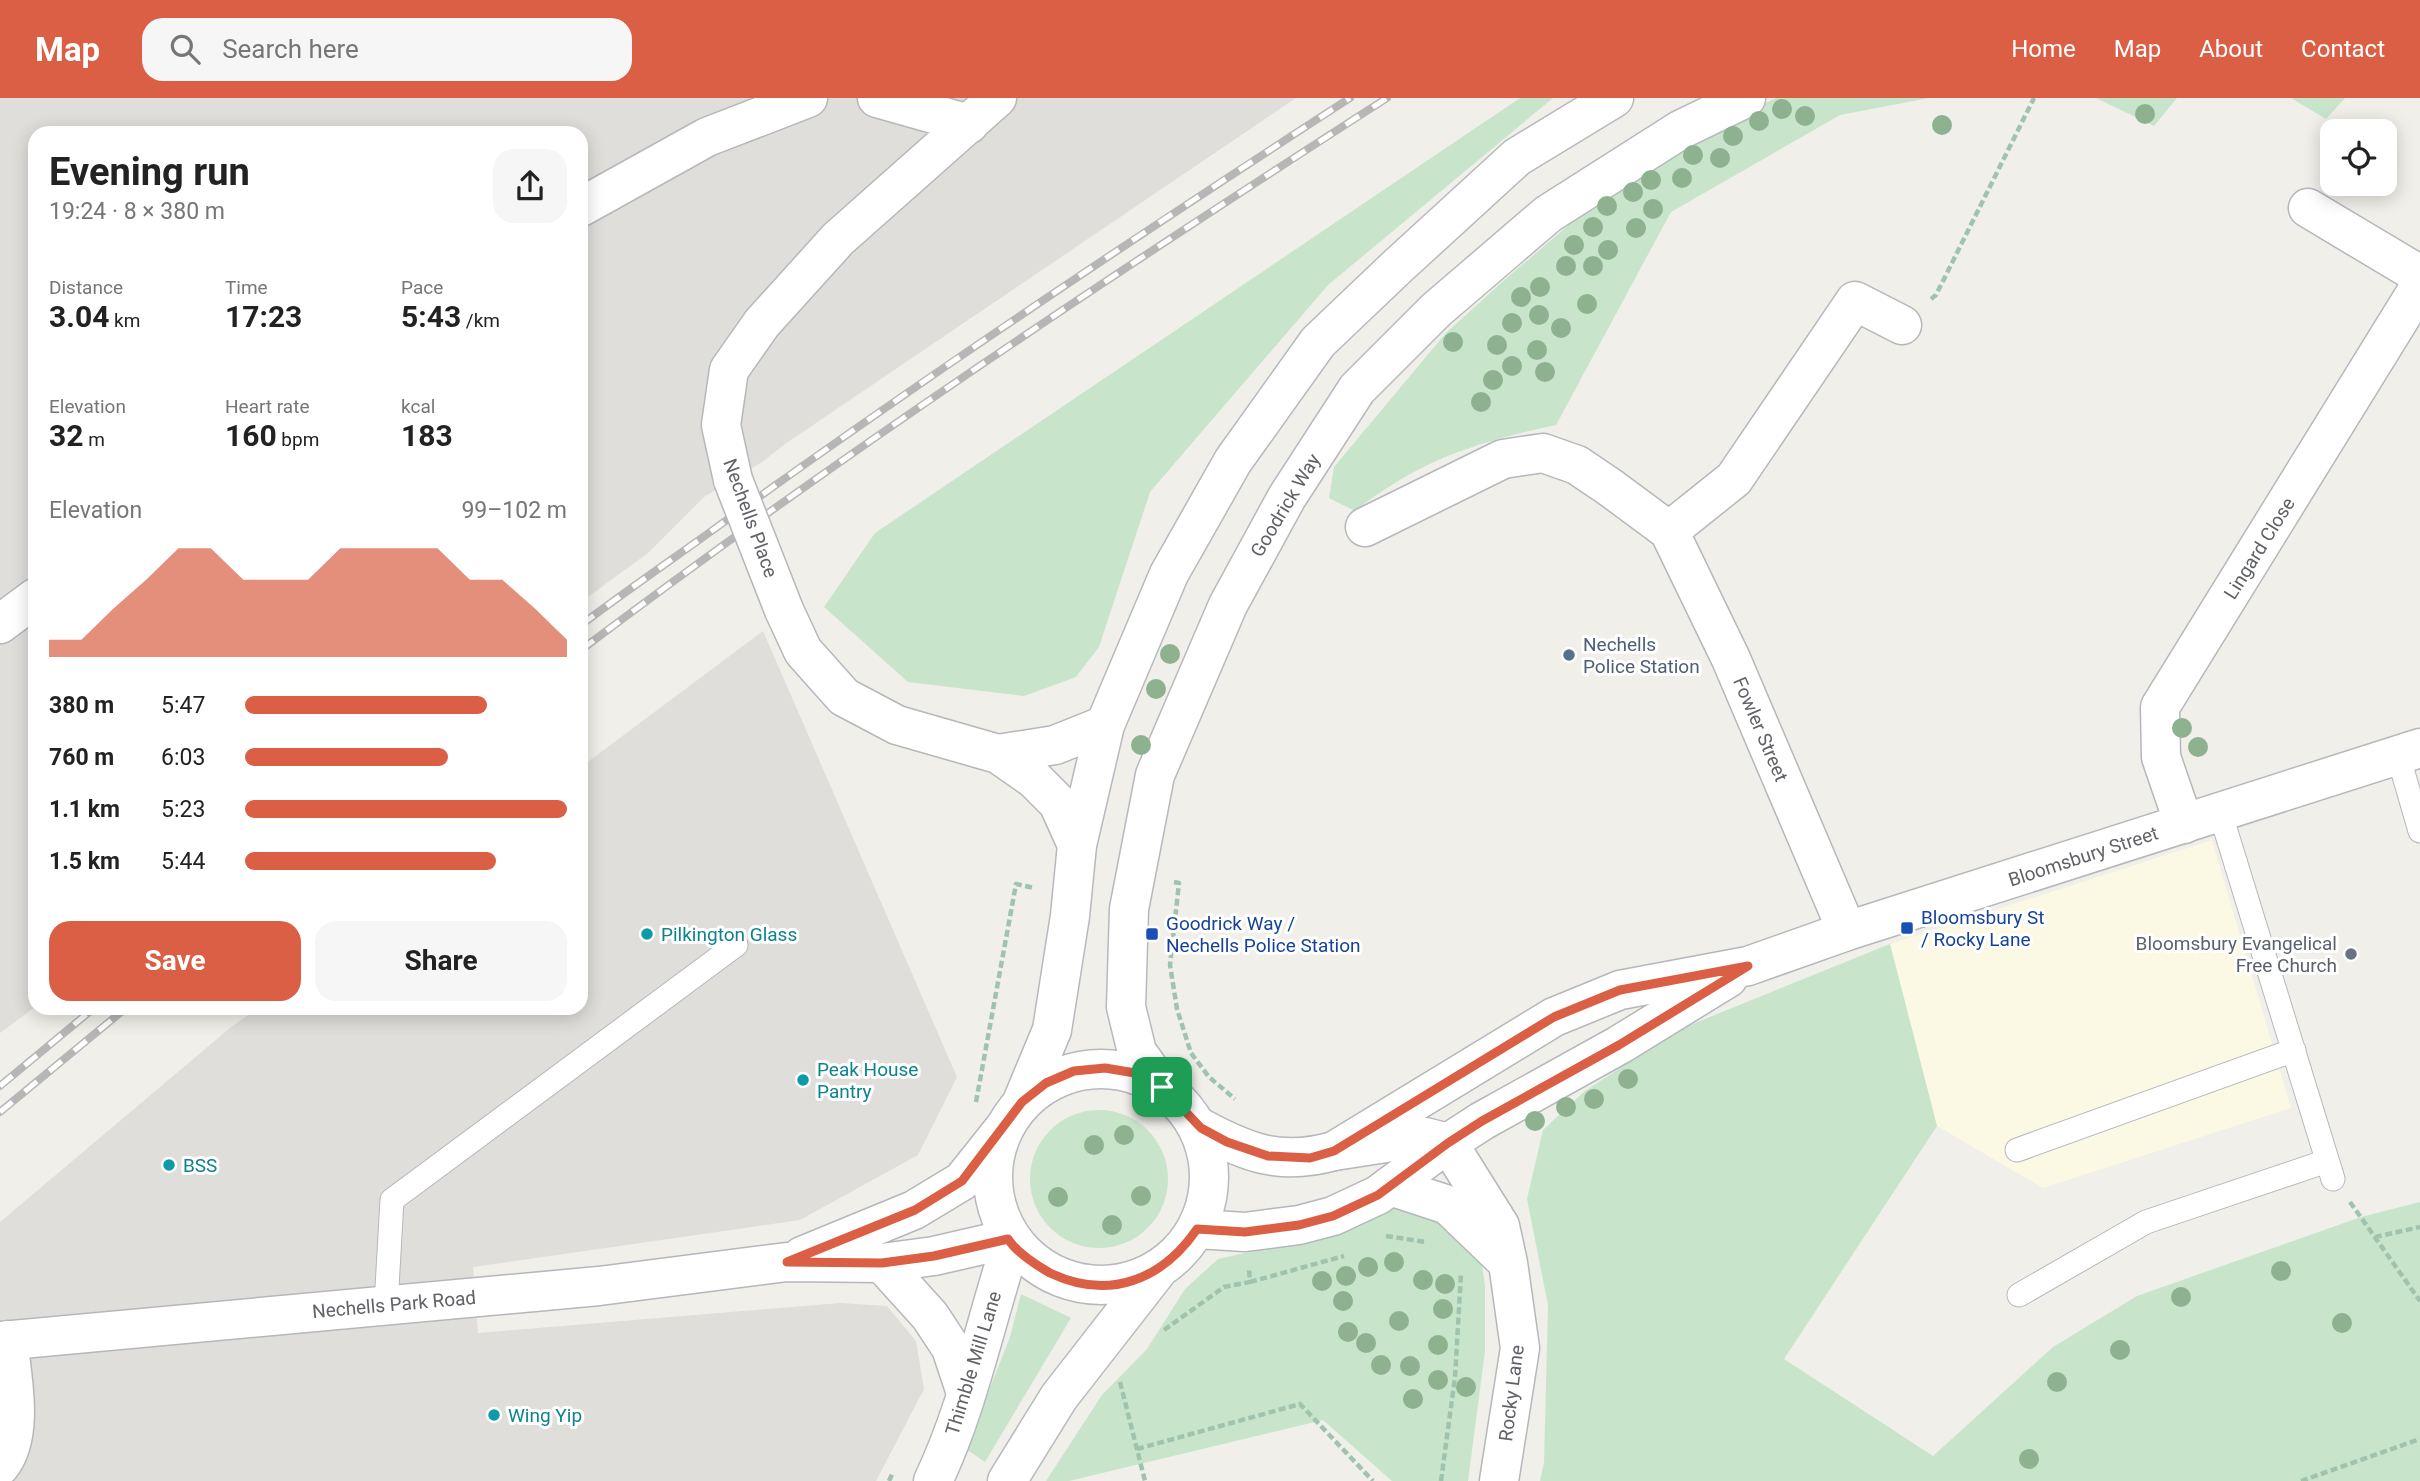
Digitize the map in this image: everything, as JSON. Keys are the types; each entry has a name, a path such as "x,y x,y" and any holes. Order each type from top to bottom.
{"street":[{"path":"588,203 707,137 808,98"},
{"path":"877,98 969,124"},
{"name":"Nechells Place","path":"997,98 838,239 762,323 729,370 720,425 733,480 803,650 844,697 897,725 998,754 1034,779 1058,803 1077,845"},
{"path":"1158,1270 1130,1283 1098,1286 1068,1281 1040,1267 1009,1241 993,1190 994,1157 1052,1030 1070,916 1077,845 1105,725 1169,574 1233,461 1318,342 1517,157 1614,98"},
{"name":"Goodrick Way","path":"1162,1087 1137,1052 1126,1006 1129,909 1155,775 1228,605 1287,497 1357,389 1436,310 1548,214 1679,130 1746,98"},
{"path":"2308,208 2420,275"},
{"name":"Lingard Close","path":"2184,824 2161,757 2160,707 2420,286"},
{"path":"1669,531 1734,479 1855,301 1902,325"},
{"name":"Fowler Street","path":"1365,527 1503,459 1543,453 1577,466 1669,531 1731,659 1847,931"},
{"path":"0,624 28,603"},
{"name":"Nechells Place","path":"998,754 1055,746 1105,725"},
{"name":"Bloomsbury Street","path":"1201,1128 1227,1142 1268,1156 1310,1158 1334,1151 1554,1017 1620,990 1748,966 1847,931 2409,751"},
{"name":"Bloomsbury Street","path":"1197,1229 1245,1232 1299,1225 1333,1216 1378,1195 1482,1121 1619,1045 1748,966"},
{"path":"1007,1481 1059,1397 1158,1270 1183,1250 1197,1229 1210,1191 1209,1157 1201,1128 1162,1087 1135,1073 1105,1068 1074,1071 1046,1083 1014,1114"},
{"name":"Nechells Park Road","path":"787,1262 915,1210 962,1181 1014,1114"},
{"path":"1334,1151 1425,1137 1448,1143"},
{"name":"Rocky Lane","path":"1448,1143 1500,1226 1508,1263 1520,1348 1499,1481"},
{"path":"1390,1186 1448,1205 1508,1263"},
{"name":"Nechells Park Road","path":"4,1341 599,1286 787,1262 882,1263 1009,1241"},
{"name":"Thimble Mill Lane","path":"933,1481 982,1346 1009,1241"},
{"path":"882,1263 930,1317 944,1337 951,1348 967,1393"},
{"path":"0,1466 5,1460 15,1423 14,1391 4,1341"}],"lane":[{"path":"2409,751 2420,831"},
{"path":"2019,1295 2146,1222 2330,1170 2220,811"},
{"path":"386,1305 392,1199 736,945"},
{"path":"2017,1150 2294,1049"}],"path":[{"path":"1902,325 1936,295 2034,98"},
{"path":"2330,1170 2420,1301"},
{"path":"2375,1237 2420,1227"},
{"path":"1385,1236 1430,1242"},
{"path":"1250,1282 1337,1259 1349,1253"},
{"path":"1441,1481 1455,1377 1462,1276 1457,1265"},
{"path":"1117,1371 1144,1481"},
{"path":"1137,1450 1300,1404 1373,1481"},
{"path":"2301,1481 2420,1439"}],"shaded area":[{"path":"0,98 1296,98 762,462 704,497 648,553 588,597 588,126 28,126 28,1012 0,1033"},
{"path":"763,631 957,1077 918,1155 800,1220 473,1267 478,1333 840,1303 887,1306 916,1341 924,1389 876,1481 0,1481 0,1222 248,1015 588,1015 588,762"},
{"path":"2212,840 2291,1108 2043,1188 1937,1126 1890,944"}],"green space":[{"path":"1520,98 1553,98 1328,285 1150,492 1099,647 1076,677 1024,696 908,682 824,607 875,533"},
{"path":"1776,98 1929,98 1840,115 1671,212 1556,425 1500,438 1450,455 1403,478 1355,511 1329,498 1334,467 1445,334 1501,283 1626,176 1720,124"},
{"path":"2096,98 2177,98 2154,126"},
{"path":"2291,98 2345,98 2326,119"},
{"path":"1890,944 1937,1126 1784,1359 1933,1456 2053,1347 2137,1296 2361,1217 2420,1202 2420,1481 1540,1481 1544,1463 1548,1305 1527,1199 1543,1130 1585,1091 1680,1029"},
{"path":"1099,1110 1126,1115 1148,1130 1163,1152 1168,1179 1163,1206 1148,1228 1126,1243 1099,1248 1072,1243 1050,1228 1035,1206 1030,1179 1035,1152 1050,1130 1072,1115"},
{"path":"1384,1207 1442,1218 1481,1257 1485,1286 1485,1351 1468,1481 1392,1481 1323,1420 1069,1481 1046,1481 1102,1395 1147,1349 1185,1289 1218,1259 1295,1242"},
{"path":"1021,1294 1071,1318 985,1462 966,1449 1010,1337"}],"railway":[{"path":"588,620 945,367 1350,98"},
{"path":"588,645 778,506 979,366 1387,98"},
{"path":"0,1086 86,1015"},
{"path":"0,1112 118,1015"}],"place":[{"name":"Nechells Police Station","path":"1569,655"},
{"name":"Bloomsbury St / Rocky Lane","path":"1907,928"},
{"name":"Pilkington Glass","path":"647,934"},
{"name":"Goodrick Way / Nechells Police Station","path":"1152,934"},
{"name":"Bloomsbury Evangelical Free Church","path":"2351,954"},
{"name":"Peak House Pantry","path":"803,1080"},
{"name":"BSS","path":"169,1165"},
{"name":"Wing Yip","path":"494,1415"}],"route":[{"path":"1748,966 1619,1045 1482,1121 1378,1195 1333,1216 1299,1225 1245,1232 1197,1229 1183,1250 1158,1270 1130,1283 1098,1286 1068,1281 1040,1267 1008,1239 934,1256 882,1263 787,1262 915,1210 962,1181 1022,1102 1046,1083 1074,1071 1105,1068 1135,1073 1162,1087 1201,1128 1227,1142 1268,1156 1310,1158 1334,1151 1554,1017 1620,990 1748,966"}]}
